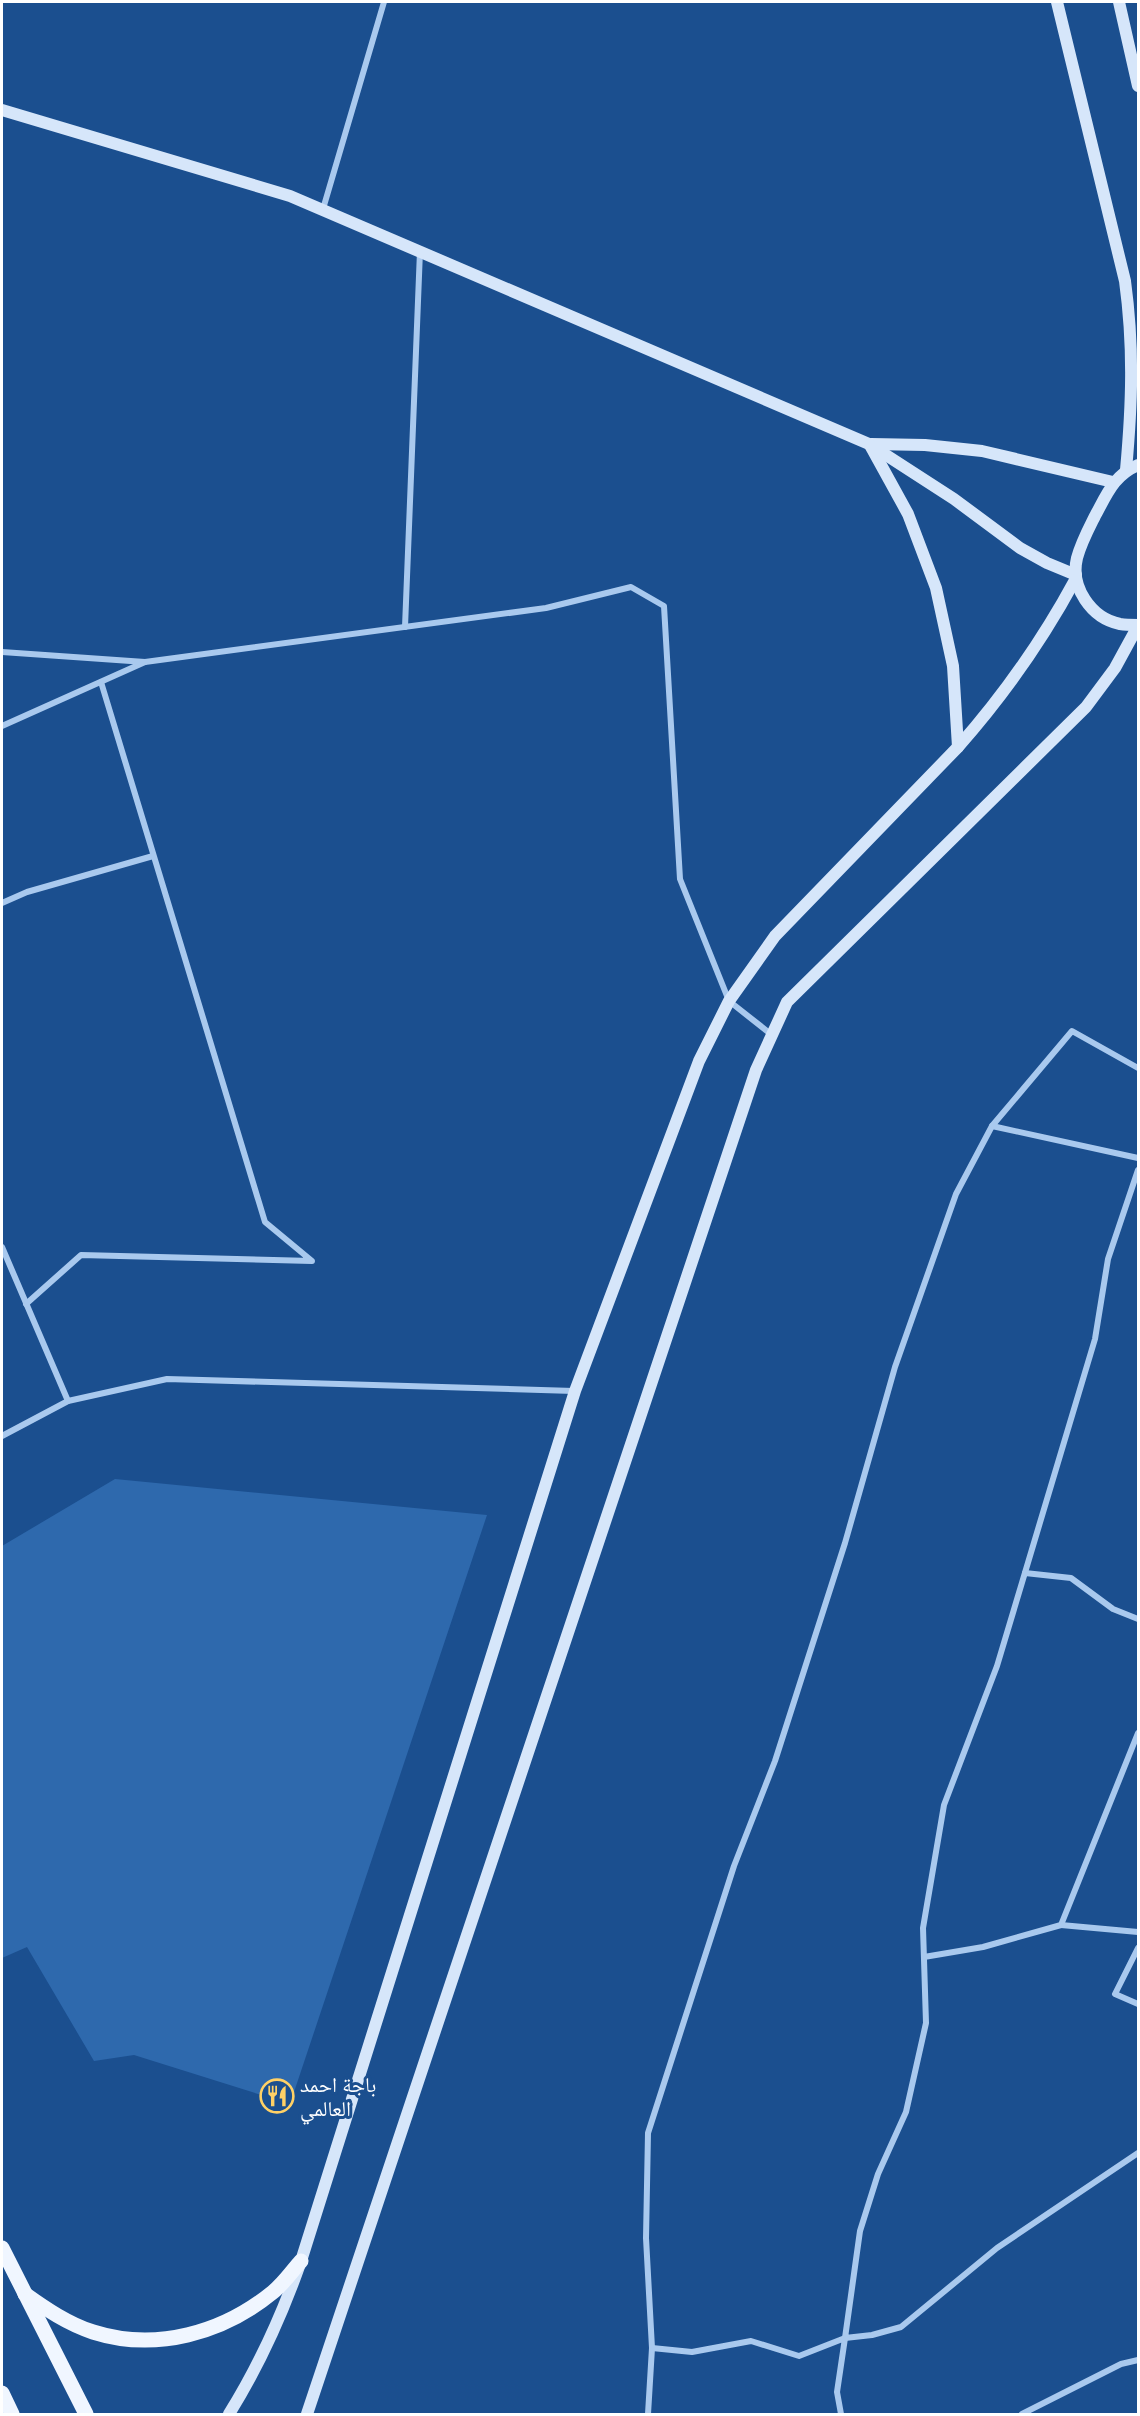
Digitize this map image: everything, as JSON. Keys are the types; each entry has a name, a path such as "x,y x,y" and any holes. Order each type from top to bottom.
{"main road":[{"path":"1057,2 1125,281 1131,327 1133,374 1126,470"},
{"path":"1119,2 1138,86"},
{"path":"2,110 290,196 869,444 954,499 1020,548 1076,577"},
{"path":"869,444 926,445 982,451 1113,482"},
{"path":"869,444 908,514 936,588 953,666 958,747"},
{"path":"307,2415 756,1070 787,1002 1086,707 1115,668 1138,626 1119,624 1099,615 1085,600 1076,577 1076,561 1082,541 1113,482 1126,470 1138,465"},
{"path":"229,2415 249,2383 268,2343 301,2261 575,1391 699,1061 729,1001 775,936 958,747 1016,675 1056,616 1076,577"},
{"path":"2,2248 86,2415"},
{"path":"25,2294 57,2317 93,2332 131,2339 170,2339 209,2330 244,2313 275,2290 301,2261"},
{"path":"2,2393 12,2415"}],"street":[{"path":"323,210 384,2"},
{"path":"405,627 420,251"},
{"path":"2,652 146,662 546,608 631,587 664,606 680,879 729,1001 772,1036"},
{"path":"2,726 146,662"},
{"path":"26,1304 81,1255 312,1261 265,1222 100,682"},
{"path":"2,903 27,892 153,856"},
{"path":"648,2415 652,2348 646,2238 648,2133 734,1866 775,1761 844,1543 895,1366 956,1194 992,1126 1072,1031 1138,1068"},
{"path":"992,1126 1138,1158"},
{"path":"842,2415 837,2392 860,2231 878,2174 906,2112 926,2023 923,1928 944,1805 996,1666 1025,1573 1095,1339 1108,1259 1138,1170"},
{"path":"2,1247 68,1401"},
{"path":"2,1436 68,1401 167,1379 575,1391"},
{"path":"1025,1573 1071,1578 1113,1609 1138,1619"},
{"path":"1060,1925 1138,1733"},
{"path":"924,1957 983,1947 1060,1925 1138,1932"},
{"path":"1138,1948 1115,1994 1138,2004"},
{"path":"652,2348 692,2352 751,2341 799,2356 845,2338 872,2335 901,2327 997,2248 1138,2152"},
{"path":"1022,2415 1121,2364 1138,2360"}],"shaded area":[{"path":"115,1479 487,1515 290,2104 134,2055 94,2061 27,1947 2,1958 2,1546"}],"place":[{"name":"باجة احمد العالمي","path":"277,2096"}]}
